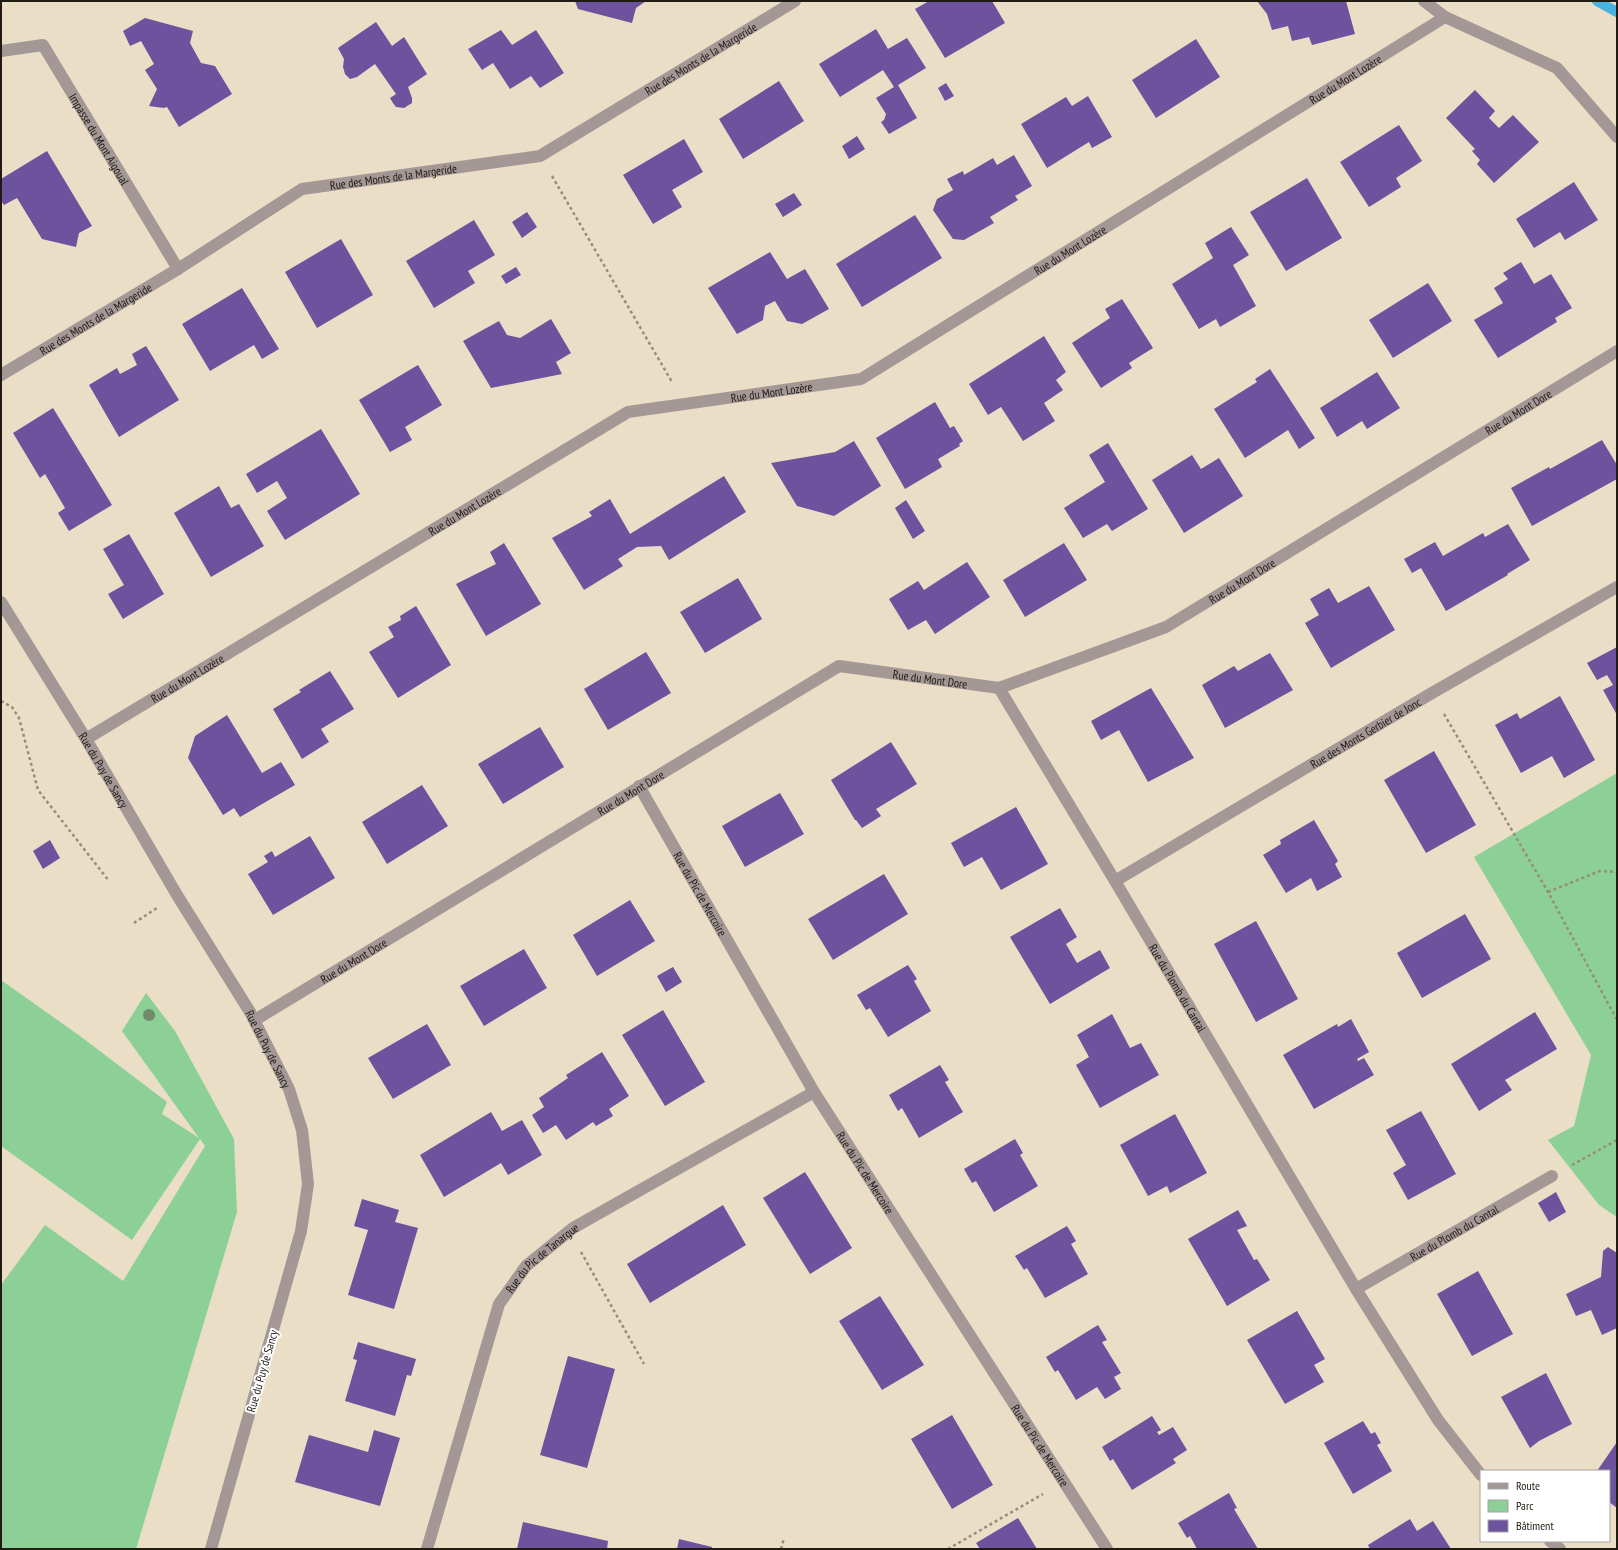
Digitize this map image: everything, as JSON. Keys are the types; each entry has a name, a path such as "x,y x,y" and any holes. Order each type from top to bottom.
{"street":[{"name":"Rue des Monts de la Margeride","path":"1,375 178,269 302,189 540,156 795,1"},
{"path":"1424,1 1445,17 1557,68 1617,138"},
{"name":"Rue du Mont Lozère","path":"86,739 628,412 861,379 1445,17"},
{"name":"Impasse du Mont Aigoual","path":"1,51 43,45 178,269"},
{"name":"Rue du Mont Dore","path":"254,1020 839,666 998,688 1166,627 1617,351"},
{"name":"Rue des Monts Gerbier de Jonc","path":"1115,880 1432,693 1617,587"},
{"name":"Rue du Puy de Sancy","path":"1,602 86,739 177,895 254,1020 289,1089 302,1130 308,1184 301,1231 211,1549"},
{"name":"Rue du Plomb du Cantal","path":"998,688 1115,880 1356,1289 1438,1420 1480,1475"},
{"name":"Rue du Pic de Mercoire","path":"639,786 814,1092 1107,1549"},
{"name":"Rue du Pic de Tanargue","path":"427,1549 499,1304 526,1266 573,1228 814,1092"},
{"name":"Rue du Plomb du Cantal","path":"1356,1289 1552,1176"},
{"path":"1551,1542 1560,1549"}],"path":[{"path":"540,156 685,405"},
{"path":"1432,693 1548,892 1617,1020"},
{"path":"1,701 12,707 19,718 38,790 109,881"},
{"path":"1548,892 1600,872 1617,872"},
{"path":"1552,1176 1617,1140"},
{"path":"573,1228 582,1254 644,1364"},
{"path":"948,1549 1064,1483"},
{"path":"781,1549 784,1538"}],"green space":[{"path":"1617,773 1617,1217 1599,1205 1548,1140 1574,1126 1591,1055 1474,857"},
{"path":"1,980 80,1036 167,1102 162,1114 199,1138 122,1031 146,993 175,1031 234,1139 237,1212 136,1549 1,1549 1,1285 45,1225 123,1281 205,1146 200,1139 132,1240 1,1146"}],"building":[{"path":"575,1 646,1 636,8 632,23 578,9"},
{"path":"929,1 992,1 1005,23 945,58 915,9"},
{"path":"1257,1 1346,1 1355,34 1312,45 1309,37 1292,41 1288,26 1272,30 1267,14"},
{"path":"145,18 193,31 190,43 201,63 215,66 232,94 179,127 167,107 149,106 157,89 145,70 154,64 141,41 130,46 123,31"},
{"path":"376,22 392,46 404,37 427,74 408,87 412,98 412,103 404,108 396,107 393,103 390,98 396,94 375,64 357,77 350,79 345,74 343,67 344,59 338,48"},
{"path":"876,29 888,49 907,38 926,68 898,85 917,118 889,134 881,122 884,120 886,114 876,98 894,87 883,70 840,97 819,64"},
{"path":"501,30 512,45 536,30 564,73 540,88 531,76 510,89 493,63 482,70 468,49"},
{"path":"1196,39 1220,77 1156,118 1132,80"},
{"path":"779,81 804,121 743,159 719,119"},
{"path":"946,83 954,96 945,101 938,88"},
{"path":"1475,90 1495,111 1489,118 1499,128 1513,115 1539,142 1494,183 1477,164 1480,160 1472,151 1475,149 1446,118"},
{"path":"1088,96 1112,137 1092,148 1089,142 1047,168 1021,124 1066,97 1072,106"},
{"path":"1399,125 1422,161 1396,178 1401,187 1369,207 1340,162"},
{"path":"857,136 865,149 849,159 842,146"},
{"path":"684,139 703,172 672,190 682,207 653,224 623,175"},
{"path":"47,151 92,226 79,233 76,247 42,239 17,198 4,205 1,201 1,179"},
{"path":"1014,155 1032,186 1015,196 1018,200 990,217 994,223 964,240 953,239 933,210 937,199 953,190 947,179 963,171 964,175 993,158 997,165"},
{"path":"1307,178 1342,238 1286,271 1250,212"},
{"path":"1574,182 1598,220 1565,240 1560,232 1534,248 1516,219"},
{"path":"794,193 802,205 783,217 775,204"},
{"path":"527,212 537,227 522,238 512,222"},
{"path":"915,215 942,258 862,307 836,264"},
{"path":"474,220 495,255 468,271 475,283 434,308 406,261"},
{"path":"1231,227 1249,255 1233,265 1256,306 1220,327 1216,319 1199,329 1172,284 1213,258 1205,243"},
{"path":"341,239 373,295 317,328 285,272"},
{"path":"770,252 787,279 805,269 829,309 802,324 787,321 775,301 765,306 763,320 737,334 708,288"},
{"path":"1521,262 1534,284 1551,274 1572,308 1555,318 1557,322 1498,358 1474,320 1503,303 1494,288 1508,279 1503,273"},
{"path":"516,267 521,275 506,284 501,276"},
{"path":"1428,283 1452,321 1393,358 1369,320"},
{"path":"242,288 279,349 262,359 254,345 210,371 182,324"},
{"path":"1122,299 1153,348 1129,363 1132,368 1101,388 1072,343 1110,318 1105,309"},
{"path":"551,319 571,353 556,362 562,374 491,388 463,341 499,321 507,335 520,338"},
{"path":"1044,336 1066,372 1056,380 1063,390 1044,403 1055,421 1023,441 1001,407 988,415 969,384"},
{"path":"146,346 179,400 119,437 89,385 117,368 120,374 137,365 132,354"},
{"path":"418,365 442,405 405,427 412,440 390,452 359,400"},
{"path":"1270,369 1315,438 1299,449 1288,430 1245,458 1214,409 1257,382 1255,379"},
{"path":"1377,372 1400,408 1367,429 1362,421 1337,437 1320,408"},
{"path":"935,402 950,428 954,426 963,441 959,444 960,446 938,459 942,467 905,489 876,438"},
{"path":"53,408 112,505 69,531 58,513 65,508 45,474 40,478 13,433"},
{"path":"321,429 360,494 285,540 267,511 287,498 277,481 257,493 246,474"},
{"path":"1602,440 1617,465 1617,479 1532,526 1511,488 1549,467 1550,469"},
{"path":"854,441 881,486 834,516 797,506 771,463 835,452"},
{"path":"1108,443 1148,509 1112,531 1107,524 1083,538 1064,508 1105,482 1089,455"},
{"path":"1192,455 1201,469 1219,458 1243,496 1184,533 1152,480"},
{"path":"724,476 746,512 669,560 661,546 637,547 618,559 623,566 584,590 552,538 592,516 589,512 610,499 630,534"},
{"path":"219,486 231,508 239,504 264,546 211,577 174,513"},
{"path":"906,500 925,531 913,539 895,508"},
{"path":"1508,524 1530,560 1507,574 1508,575 1446,611 1421,568 1412,573 1404,559 1435,542 1443,556 1483,533 1485,537"},
{"path":"129,534 164,594 123,619 108,594 124,585 103,549"},
{"path":"504,543 541,604 486,636 456,584 496,564 490,552"},
{"path":"1064,543 1087,580 1025,617 1003,580"},
{"path":"967,562 990,597 935,634 926,620 908,630 889,599 918,581 924,590"},
{"path":"738,578 762,619 705,653 680,612"},
{"path":"1369,586 1395,630 1331,668 1305,623 1319,615 1310,599 1329,588 1338,603"},
{"path":"416,606 451,665 398,698 369,652 394,637 388,627 401,620 400,616"},
{"path":"1617,647 1617,715 1603,690 1613,685 1607,675 1597,680 1587,663"},
{"path":"646,652 671,693 608,730 584,689"},
{"path":"1270,653 1293,690 1225,728 1202,685 1234,666 1238,671"},
{"path":"330,671 354,709 321,729 329,742 302,759 273,709 301,692 299,690"},
{"path":"1151,688 1194,758 1148,782 1119,730 1101,740 1091,721"},
{"path":"1560,696 1595,760 1564,778 1552,756 1521,773 1495,725 1517,713 1520,719"},
{"path":"227,715 262,773 281,762 295,785 240,817 234,808 223,815 188,758 195,736"},
{"path":"540,727 564,767 503,804 478,764"},
{"path":"891,742 917,784 876,809 881,816 862,828 855,820 831,780"},
{"path":"1434,751 1476,825 1426,853 1384,780"},
{"path":"422,785 448,826 387,864 362,822"},
{"path":"780,793 804,834 745,867 722,826"},
{"path":"1016,807 1048,864 1001,890 982,857 964,867 951,843"},
{"path":"1314,820 1338,861 1335,864 1342,877 1317,891 1311,878 1286,893 1263,855 1281,844 1280,840"},
{"path":"310,836 335,878 273,915 248,874 268,862 264,856 272,851 275,857"},
{"path":"50,840 60,858 43,869 33,851"},
{"path":"884,874 908,914 833,960 808,919"},
{"path":"630,900 655,941 597,976 573,935"},
{"path":"1060,908 1077,937 1066,944 1077,963 1100,950 1110,968 1050,1004 1010,937"},
{"path":"1465,914 1491,959 1422,998 1397,953"},
{"path":"1256,921 1298,999 1256,1022 1214,944"},
{"path":"524,949 547,988 484,1026 460,986"},
{"path":"908,965 917,979 914,981 931,1011 888,1037 870,1008 866,1010 857,995"},
{"path":"673,967 682,982 666,992 657,976"},
{"path":"663,1010 705,1082 665,1106 622,1035"},
{"path":"1535,1012 1557,1049 1505,1080 1512,1090 1479,1111 1451,1064"},
{"path":"1112,1014 1130,1048 1141,1043 1159,1075 1100,1108 1076,1065 1089,1057 1077,1035"},
{"path":"1351,1019 1369,1052 1357,1059 1358,1061 1364,1058 1374,1075 1314,1109 1283,1055 1337,1024 1338,1027"},
{"path":"427,1024 451,1065 393,1099 368,1058"},
{"path":"602,1052 629,1096 609,1109 613,1116 596,1126 593,1122 566,1140 556,1125 543,1133 532,1115 544,1107 539,1098 568,1078 566,1075"},
{"path":"940,1065 949,1080 945,1082 963,1112 919,1138 902,1108 898,1111 889,1095"},
{"path":"1421,1111 1456,1174 1408,1200 1393,1173 1406,1165 1386,1130"},
{"path":"491,1112 502,1131 522,1120 542,1155 508,1175 501,1163 444,1197 420,1155"},
{"path":"1175,1114 1207,1173 1170,1193 1167,1186 1148,1196 1120,1145"},
{"path":"1015,1139 1023,1153 1020,1155 1038,1186 994,1212 976,1181 972,1183 964,1169"},
{"path":"805,1172 852,1248 810,1274 763,1198"},
{"path":"1556,1192 1566,1212 1549,1222 1538,1203"},
{"path":"362,1199 399,1210 395,1222 418,1228 394,1309 348,1295 368,1230 354,1226"},
{"path":"723,1205 746,1245 650,1303 627,1264"},
{"path":"1238,1210 1247,1226 1237,1230 1254,1260 1257,1259 1270,1280 1227,1306 1188,1239"},
{"path":"1067,1226 1076,1241 1071,1244 1088,1274 1045,1298 1027,1268 1024,1270 1015,1256"},
{"path":"1608,1247 1617,1253 1617,1328 1602,1335 1591,1310 1576,1316 1566,1294 1601,1277 1603,1251"},
{"path":"1478,1271 1513,1334 1472,1356 1437,1294"},
{"path":"880,1296 924,1365 882,1390 839,1321"},
{"path":"1297,1311 1325,1359 1314,1365 1324,1382 1285,1404 1247,1340"},
{"path":"1098,1325 1107,1340 1102,1342 1121,1373 1114,1377 1121,1389 1105,1399 1097,1387 1076,1400 1058,1370 1055,1372 1046,1357"},
{"path":"358,1342 416,1359 411,1376 407,1375 395,1416 345,1401 357,1360 353,1359"},
{"path":"568,1356 615,1369 587,1468 540,1455"},
{"path":"1546,1373 1572,1424 1539,1441 1530,1448 1501,1397"},
{"path":"952,1415 993,1485 952,1509 911,1439"},
{"path":"1152,1416 1161,1430 1157,1432 1159,1435 1173,1427 1187,1450 1173,1459 1176,1463 1132,1490 1113,1459 1110,1461 1102,1447"},
{"path":"1363,1421 1371,1434 1375,1432 1381,1443 1377,1445 1392,1471 1353,1494 1324,1443"},
{"path":"374,1430 400,1438 380,1506 295,1482 309,1435 368,1452"},
{"path":"1617,1442 1617,1508 1610,1503 1610,1470 1598,1470"},
{"path":"1229,1493 1237,1508 1234,1509 1258,1549 1197,1549 1190,1536 1187,1538 1178,1523"},
{"path":"1018,1518 1037,1549 980,1549 976,1543"},
{"path":"1410,1519 1417,1531 1433,1521 1451,1549 1370,1549 1368,1545"},
{"path":"523,1522 608,1541 607,1549 517,1549"},
{"path":"679,1539 712,1547 712,1549 677,1549"}],"waterway":[{"path":"1597,1 1617,12"}]}
